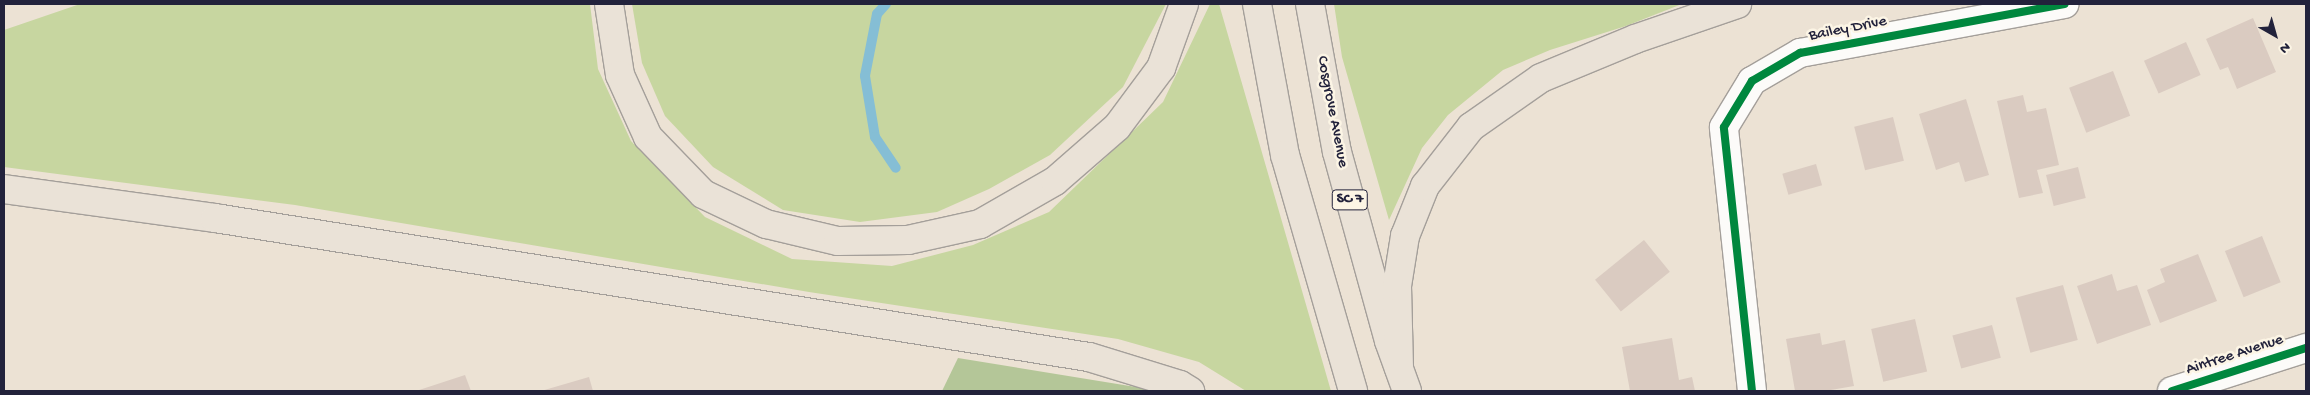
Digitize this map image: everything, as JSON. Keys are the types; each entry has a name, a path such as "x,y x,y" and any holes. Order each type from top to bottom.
{"main road":[{"path":"609,4 620,75 648,137 696,187 703,194 766,224 838,241 908,240 980,224 1055,180 1117,127 1161,68 1184,4"},
{"path":"1257,4 1285,155 1353,391"},
{"name":"Cosgrove Avenue","path":"1310,4 1338,152 1403,380"},
{"path":"1403,380 1397,286 1406,236 1426,186 1471,127 1541,78 1635,39 1737,4"},
{"path":"4,189 215,218 1089,357 1180,385 1190,391"}],"street":[{"name":"Bailey Drive","path":"1752,391 1724,127 1752,81 1800,53 2064,4"},
{"name":"Aintree Avenue","path":"2172,391 2306,348"}],"green space":[{"path":"80,4 590,4 598,69 631,141 705,217 792,259 892,266 973,245 1049,212 1163,102 1210,4 1219,4 1331,391 1246,391 1199,362 1118,339 809,292 295,205 4,167 4,30"},
{"path":"632,4 1166,4 1123,87 1050,155 989,189 937,212 860,222 783,210 713,167 665,116 642,63"},
{"path":"1334,4 1682,4 1626,26 1550,50 1503,70 1448,115 1422,148 1389,220 1342,57"},
{"path":"958,358 1142,388 1147,391 942,391"}],"building":[{"path":"2253,18 2276,72 2237,89 2228,67 2220,70 2206,39"},
{"path":"2186,42 2201,75 2159,94 2144,61"},
{"path":"2113,71 2130,116 2086,133 2069,88"},
{"path":"2023,95 2027,112 2046,108 2059,165 2037,170 2043,193 2019,198 1997,101"},
{"path":"1966,99 1989,175 1965,182 1959,162 1936,170 1919,114"},
{"path":"1893,117 1904,161 1865,170 1854,127"},
{"path":"1816,164 1822,185 1788,195 1782,174"},
{"path":"2078,167 2086,198 2054,206 2046,175"},
{"path":"2262,236 2281,282 2244,297 2225,251"},
{"path":"1644,240 1670,272 1621,312 1595,280"},
{"path":"2198,254 2217,301 2160,323 2147,290 2165,282 2160,269"},
{"path":"2112,274 2117,291 2137,285 2151,325 2097,344 2077,286"},
{"path":"2063,285 2078,340 2030,353 2016,298"},
{"path":"1915,319 1927,372 1883,382 1871,329"},
{"path":"1992,325 2001,358 1961,368 1952,336"},
{"path":"1820,333 1822,345 1845,340 1854,386 1825,391 1795,391 1786,339"},
{"path":"1672,338 1679,380 1692,377 1695,391 1630,391 1622,347"},
{"path":"465,375 471,391 416,391"},
{"path":"589,377 593,391 541,391"}],"waterway":[{"path":"886,4 877,14 865,76 875,137 896,168"}],"cycle path":[{"path":"1752,391 1724,127 1752,81 1800,53 2064,4"},
{"path":"2172,391 2306,348"}]}
